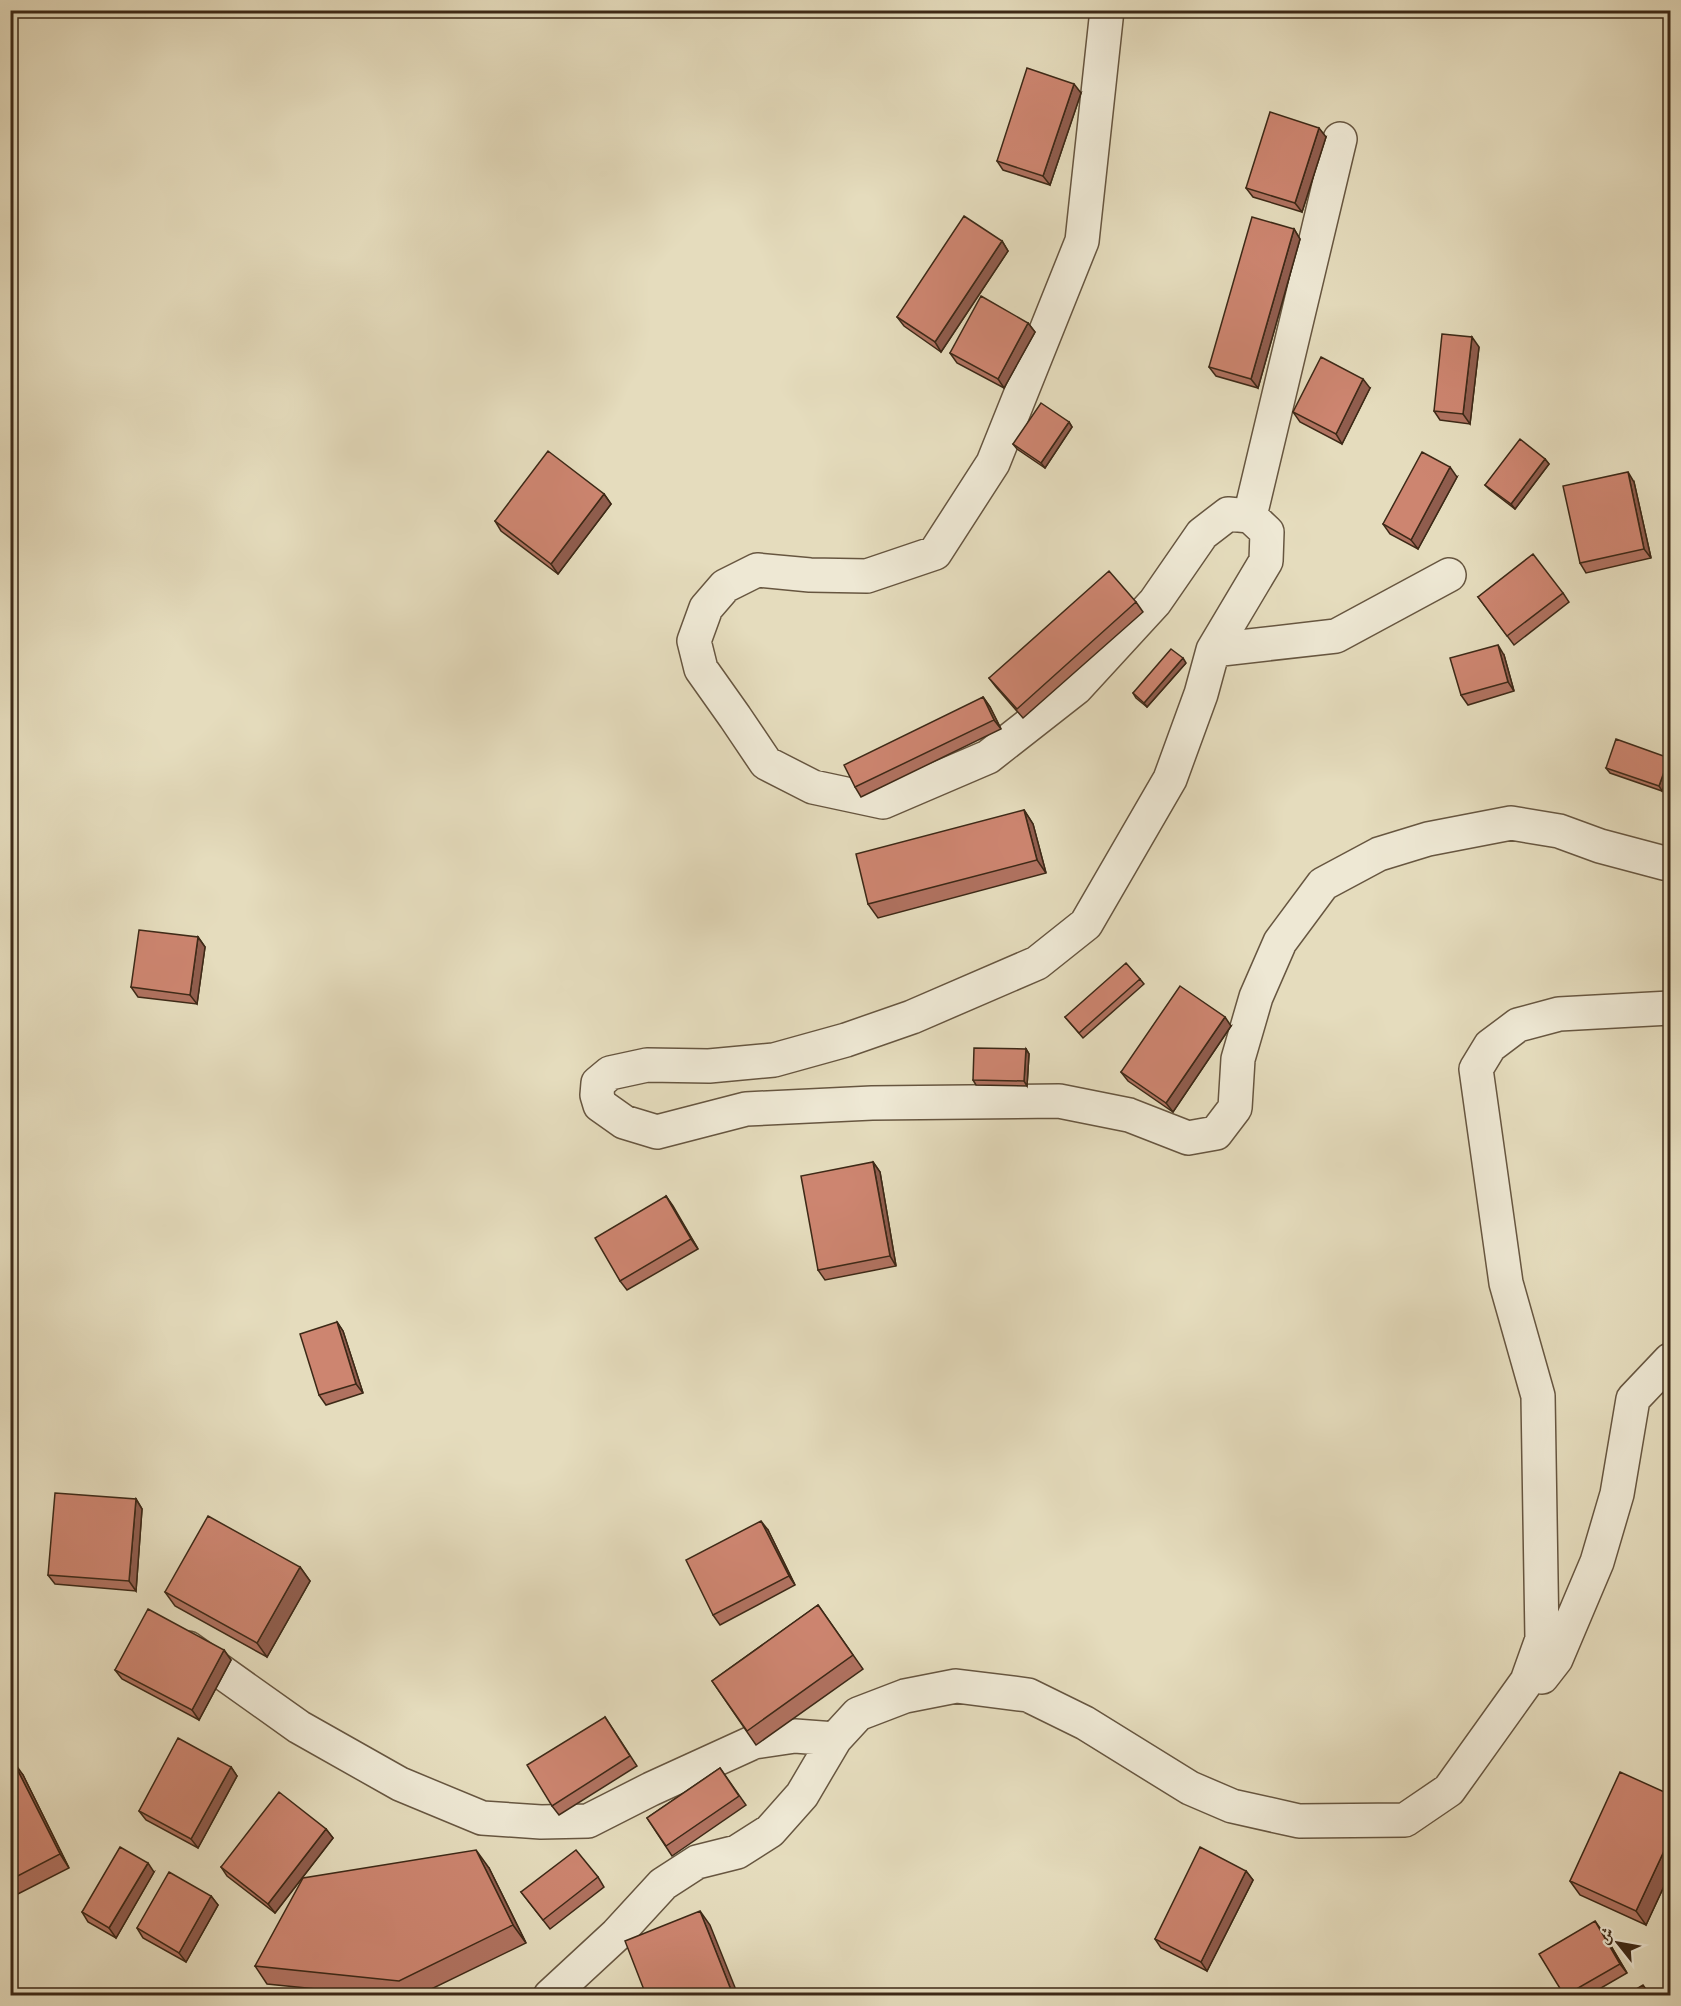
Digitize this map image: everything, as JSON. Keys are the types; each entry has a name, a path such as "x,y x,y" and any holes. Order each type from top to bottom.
{"street":[{"path":"1107,10 1082,241 993,463 934,553 867,576 810,575 757,570 725,586 706,608 694,641 700,669 766,763 813,787 883,802 988,757 997,750 1076,688 1155,602 1202,534 1228,514 1250,516 1267,532 1266,561 1213,650 1201,694 1170,779 1086,924 1037,963 912,1017 846,1040 774,1060 709,1066 646,1065 610,1073 598,1083 597,1095 600,1106 624,1122 657,1132 746,1109 872,1103 1059,1101 1129,1115 1188,1138 1216,1133 1235,1108 1238,1059 1256,997 1280,942 1323,884 1379,854 1428,839 1511,823 1559,831 1600,846 1671,863"},
{"path":"1250,516 1340,139"},
{"path":"1213,650 1336,636 1449,575"},
{"path":"550,1995 617,1934 663,1884 697,1863 737,1852 770,1832 802,1795 835,1739 858,1714 905,1696 956,1686 1028,1695 1085,1723 1190,1788 1232,1806 1299,1821 1405,1820 1449,1790 1527,1681 1542,1639 1538,1396 1506,1284 1476,1069 1490,1046 1518,1025 1559,1014 1671,1008"},
{"path":"1527,1681 1540,1680 1557,1659 1597,1562 1617,1494 1632,1399 1671,1360"},
{"path":"181,1643 299,1727 400,1784 482,1818 541,1822 588,1821 651,1789 754,1742 795,1736 835,1739"}],"building":[{"path":"1027,68 1074,84 1043,176 997,161"},
{"path":"1270,112 1319,128 1295,203 1246,188"},
{"path":"964,216 1002,241 935,342 897,317"},
{"path":"1252,217 1294,229 1251,379 1209,367"},
{"path":"981,296 1028,323 998,379 950,353"},
{"path":"1442,334 1472,337 1463,414 1434,411"},
{"path":"1321,357 1363,379 1336,434 1293,412"},
{"path":"1041,403 1069,422 1041,463 1013,444"},
{"path":"1520,439 1545,459 1511,504 1485,485"},
{"path":"548,451 604,494 551,564 495,521"},
{"path":"1422,452 1450,467 1411,540 1383,524"},
{"path":"1628,472 1644,549 1580,563 1563,486"},
{"path":"1533,554 1563,593 1507,636 1478,597"},
{"path":"1109,571 1136,602 1017,709 989,678"},
{"path":"1498,645 1508,682 1461,695 1450,658"},
{"path":"1171,649 1183,658 1144,703 1133,693"},
{"path":"983,697 994,720 855,787 844,765"},
{"path":"1616,739 1669,758 1659,786 1606,768"},
{"path":"1024,810 1037,860 868,904 856,854"},
{"path":"139,930 198,937 190,995 131,987"},
{"path":"1126,963 1140,979 1079,1033 1065,1017"},
{"path":"1180,986 1225,1017 1166,1103 1121,1072"},
{"path":"974,1048 1026,1049 1024,1081 973,1080"},
{"path":"873,1162 890,1256 818,1270 801,1176"},
{"path":"666,1196 691,1239 620,1281 595,1238"},
{"path":"337,1322 356,1384 319,1395 300,1334"},
{"path":"55,1493 136,1499 129,1581 48,1575"},
{"path":"208,1516 300,1567 257,1643 165,1592"},
{"path":"761,1521 789,1576 713,1615 686,1560"},
{"path":"818,1605 853,1655 747,1731 712,1681"},
{"path":"148,1609 224,1650 192,1710 115,1670"},
{"path":"605,1717 630,1756 552,1806 527,1765"},
{"path":"178,1738 231,1767 191,1839 139,1811"},
{"path":"13,1761 60,1854 10,1880 10,1762"},
{"path":"720,1768 739,1796 666,1846 647,1818"},
{"path":"1620,1772 1671,1795 1671,1836 1636,1911 1570,1881"},
{"path":"279,1792 326,1829 268,1904 221,1867"},
{"path":"120,1847 148,1863 109,1928 82,1912"},
{"path":"1200,1847 1246,1871 1201,1962 1155,1939"},
{"path":"476,1850 513,1925 399,1981 255,1966 303,1878"},
{"path":"576,1850 598,1877 543,1920 521,1892"},
{"path":"169,1872 211,1896 179,1953 137,1928"},
{"path":"700,1911 733,1995 646,1995 625,1941"},
{"path":"1595,1921 1620,1964 1564,1995 1539,1954"},
{"path":"1643,1985 1650,1995 1626,1995"}]}
